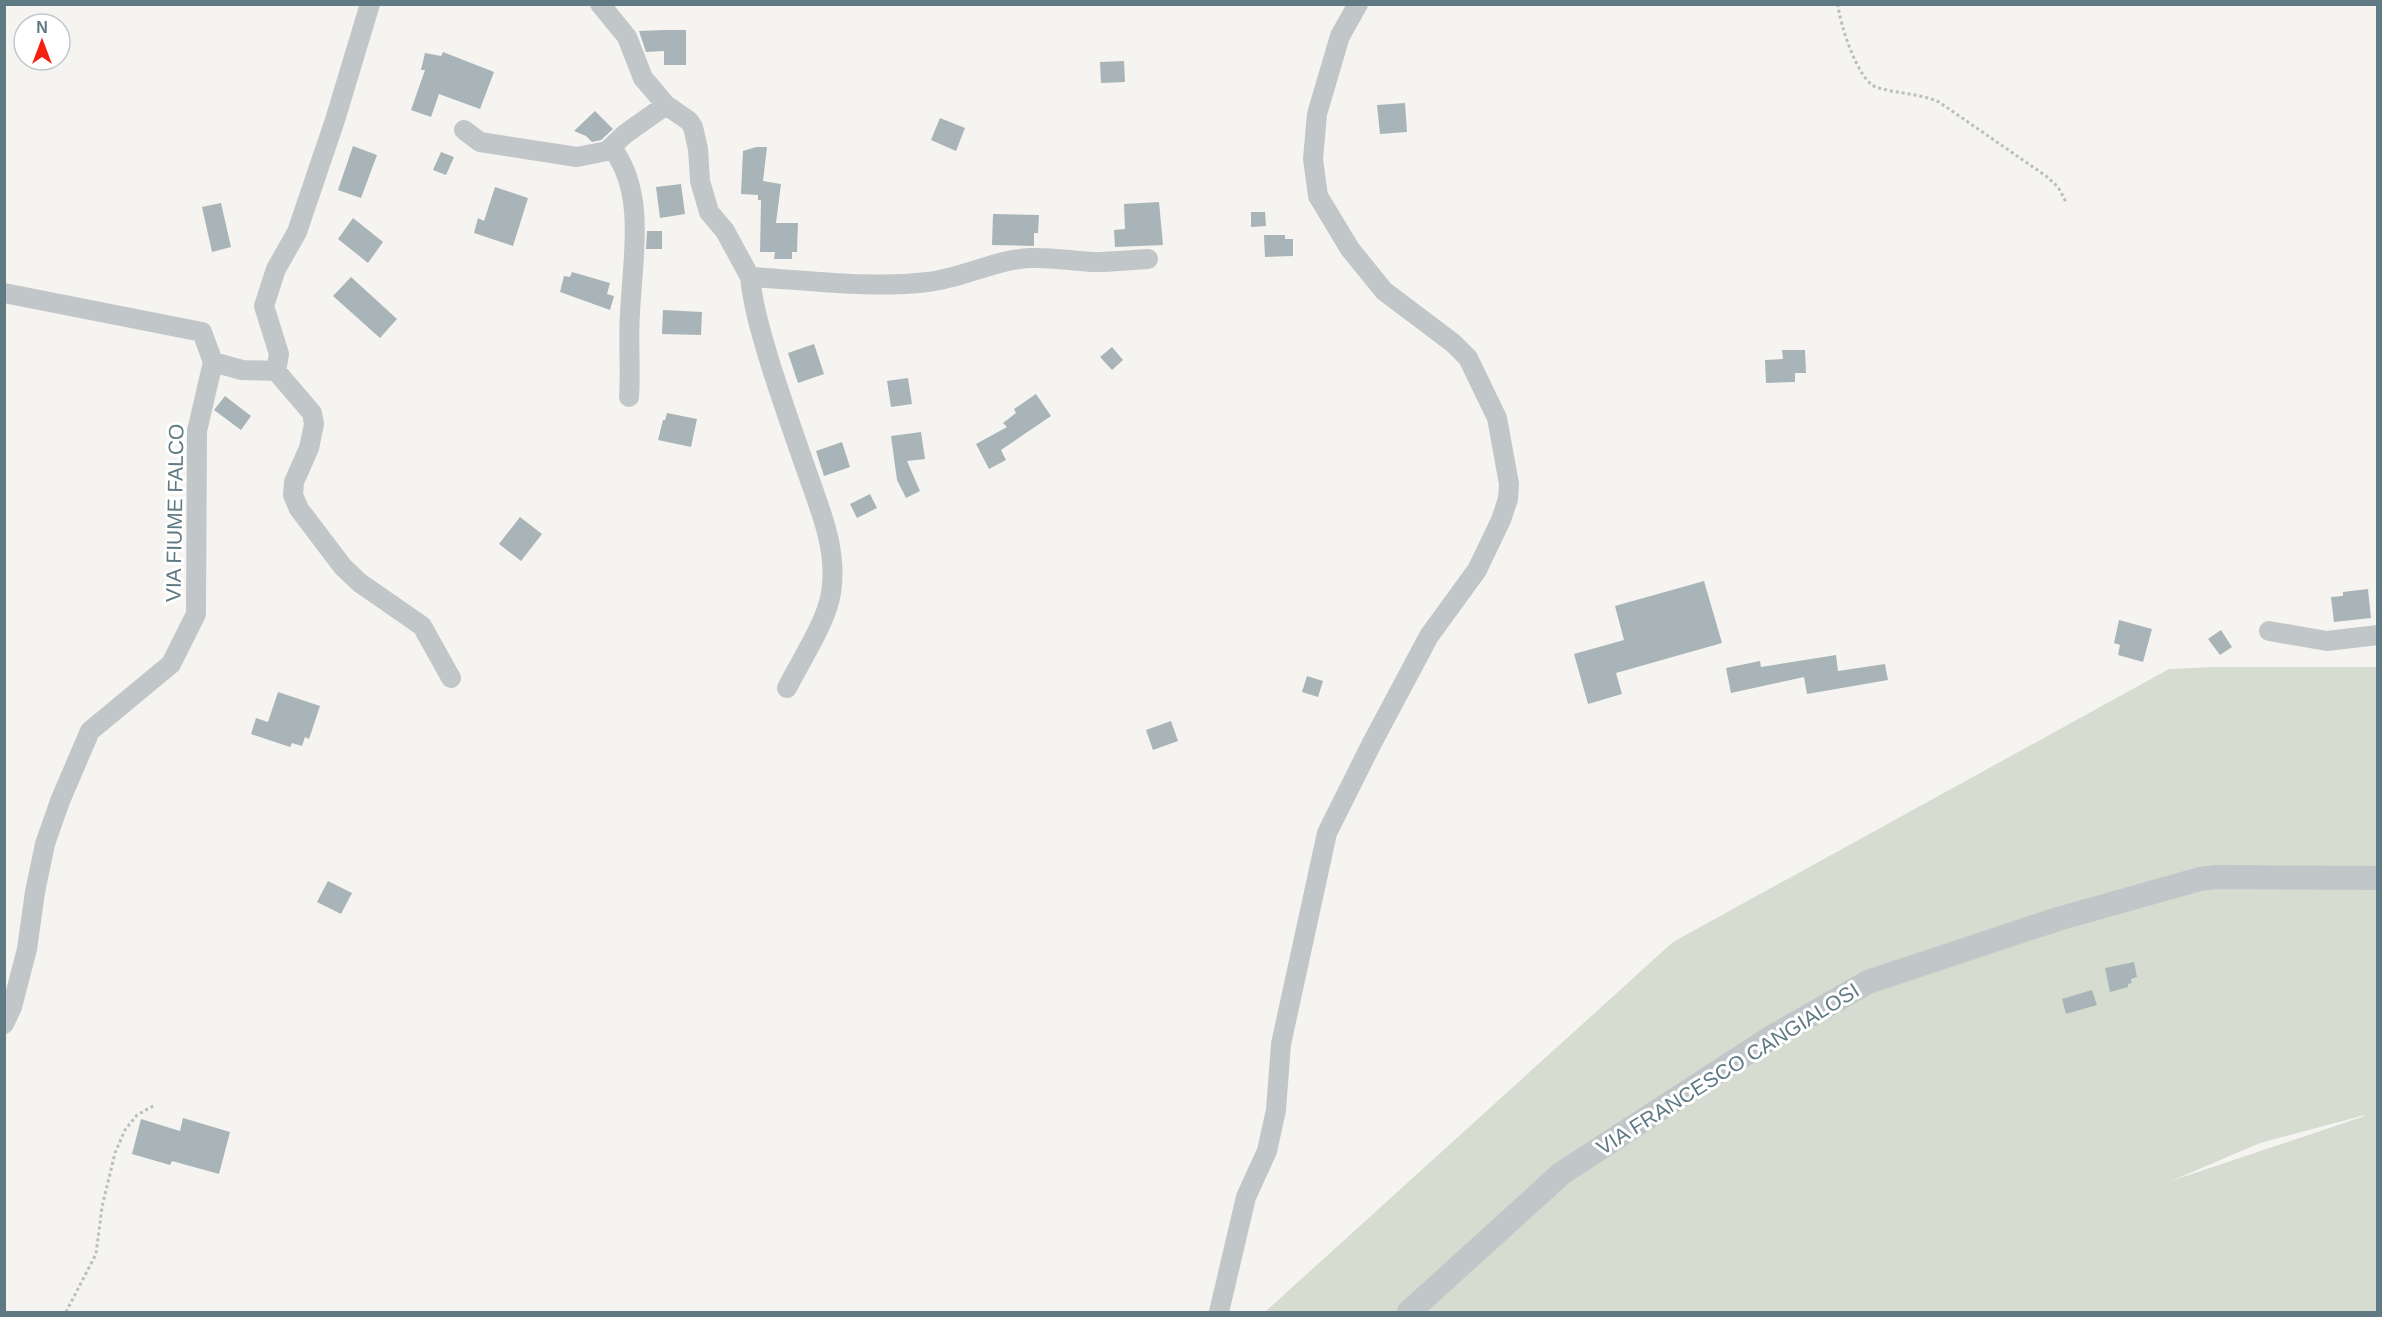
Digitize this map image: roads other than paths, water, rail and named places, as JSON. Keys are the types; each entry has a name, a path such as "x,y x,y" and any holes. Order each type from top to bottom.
{"street":[{"path":"276,371 279,354 264,306 276,269 297,232 333,127 370,4"},
{"path":"600,4 627,37 643,78 666,105 689,121 693,127 698,148 700,181 709,212 725,231 750,277 752,298 788,419 827,528 832,552 831,596 787,688"},
{"path":"1219,1312 1246,1197 1266,1151 1276,1110 1281,1044 1327,833 1372,742 1429,636 1477,570 1501,520 1508,499 1509,484 1497,418 1468,357 1384,291 1350,249 1318,196 1313,159 1317,114 1340,36 1358,4"},
{"path":"464,130 480,142 577,158 599,154 612,148 625,134 666,105"},
{"path":"612,148 625,169 634,212 629,316 631,371 629,397"},
{"path":"750,277 820,283 897,285 931,282 962,275 998,262 1031,258 1095,262 1148,259"},
{"path":"4,293 202,332 213,362 242,370 276,371 312,413 314,424 309,448 294,482 293,495 299,509 343,567 360,584 422,626 451,678"},
{"name":"VIA FIUME FALCO","path":"4,1024 12,1007 27,949 45,844 60,801 90,731 171,664 196,614 197,431 213,362"},
{"path":"2269,631 2327,641 2378,635"},
{"name":"VIA FRANCESCO CANGIALOSI","path":"1409,1312 1562,1173 1770,1038 1868,982 2058,919 2191,881 2216,877 2378,878"}]}
